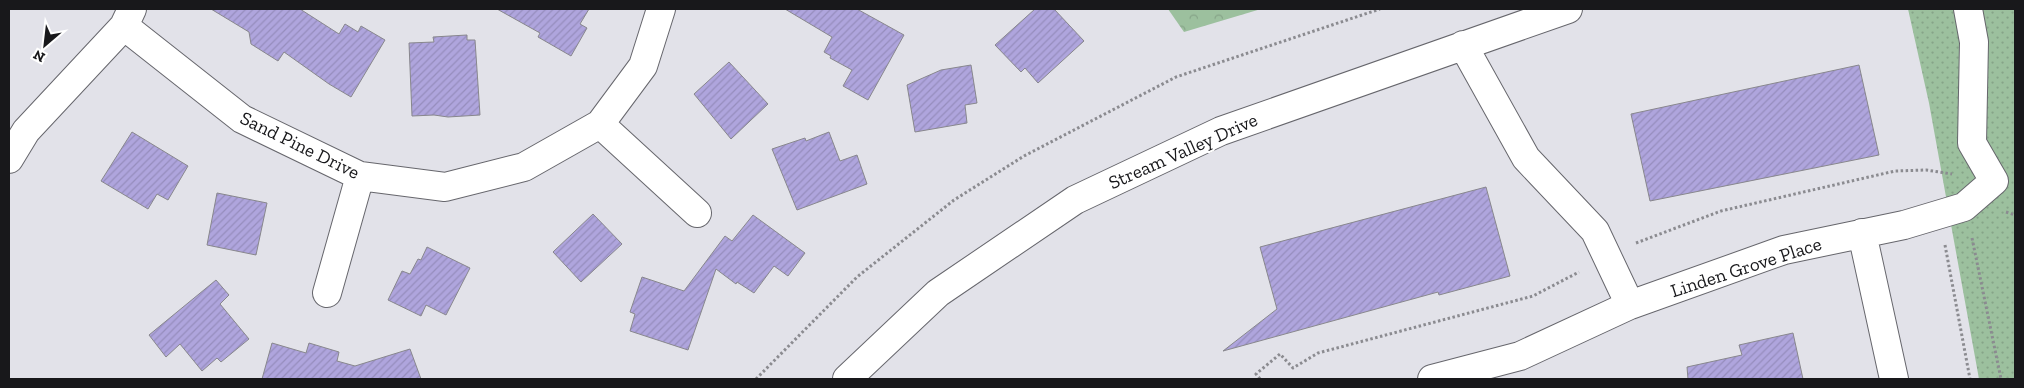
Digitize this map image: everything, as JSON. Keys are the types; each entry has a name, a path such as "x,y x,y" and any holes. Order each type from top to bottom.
{"street":[{"name":"Sand Pine Drive","path":"128,18 242,119 360,176 445,187 524,167 600,124 643,66 661,9"},
{"name":"Stream Valley Drive","path":"847,379 938,293 1075,200 1221,131 1568,9"},
{"name":"Linden Grove Place","path":"1432,379 1520,356 1630,305 1784,250 1904,225 1964,207 1994,180 1972,143 1974,42 1968,9"},
{"path":"9,159 26,131 128,18"},
{"path":"1463,45 1526,158 1595,231 1630,305"},
{"path":"600,124 697,214"},
{"path":"327,294 360,176"},
{"path":"1862,233 1894,379"}],"path":[{"path":"756,379 857,277 954,200 1024,156 1176,77 1380,9"},
{"path":"1971,231 2001,379"},
{"path":"1944,243 1970,379"}],"green space":[{"path":"1168,9 1261,9 1184,32"},
{"path":"1908,9 2015,9 2015,379 1979,379 1929,103"}],"building":[{"path":"211,9 300,9 339,34 345,24 358,32 361,26 385,40 351,97 284,52 278,61 251,44 249,32"},
{"path":"497,9 589,9 580,24 587,28 571,56 538,37 540,33"},
{"path":"785,9 857,9 904,35 868,100 843,86 852,70 830,58 831,56 824,52 832,37"},
{"path":"1035,9 1054,9 1084,41 1038,83 1025,68 1021,72 995,45"},
{"path":"467,35 467,40 475,40 480,115 448,117 434,115 412,116 409,43 434,42 433,37"},
{"path":"729,62 768,104 731,139 694,94"},
{"path":"971,65 977,103 965,105 967,123 915,132 907,85 941,70"},
{"path":"1859,65 1879,155 1650,201 1631,114"},
{"path":"132,132 188,166 168,200 157,194 148,209 101,181"},
{"path":"829,132 840,161 857,155 867,184 797,210 772,149 805,138 806,141"},
{"path":"1486,187 1510,276 1439,295 1438,292 1223,351 1277,309 1260,247"},
{"path":"217,193 267,203 256,255 207,245"},
{"path":"593,214 622,244 581,282 553,252"},
{"path":"753,215 805,253 788,276 774,266 754,293 737,282 736,284 716,269 688,350 630,331 635,314 630,312 642,277 684,291 725,236 732,241"},
{"path":"427,247 470,268 446,315 426,305 421,316 388,300 402,271 410,274 418,259 421,260"},
{"path":"216,280 229,295 220,304 249,339 221,362 217,358 202,371 180,344 166,357 149,335"},
{"path":"1793,333 1803,379 1688,379 1687,367 1742,355 1739,345"},
{"path":"272,343 306,353 309,343 339,352 337,361 355,366 410,349 421,379 262,379"}]}
